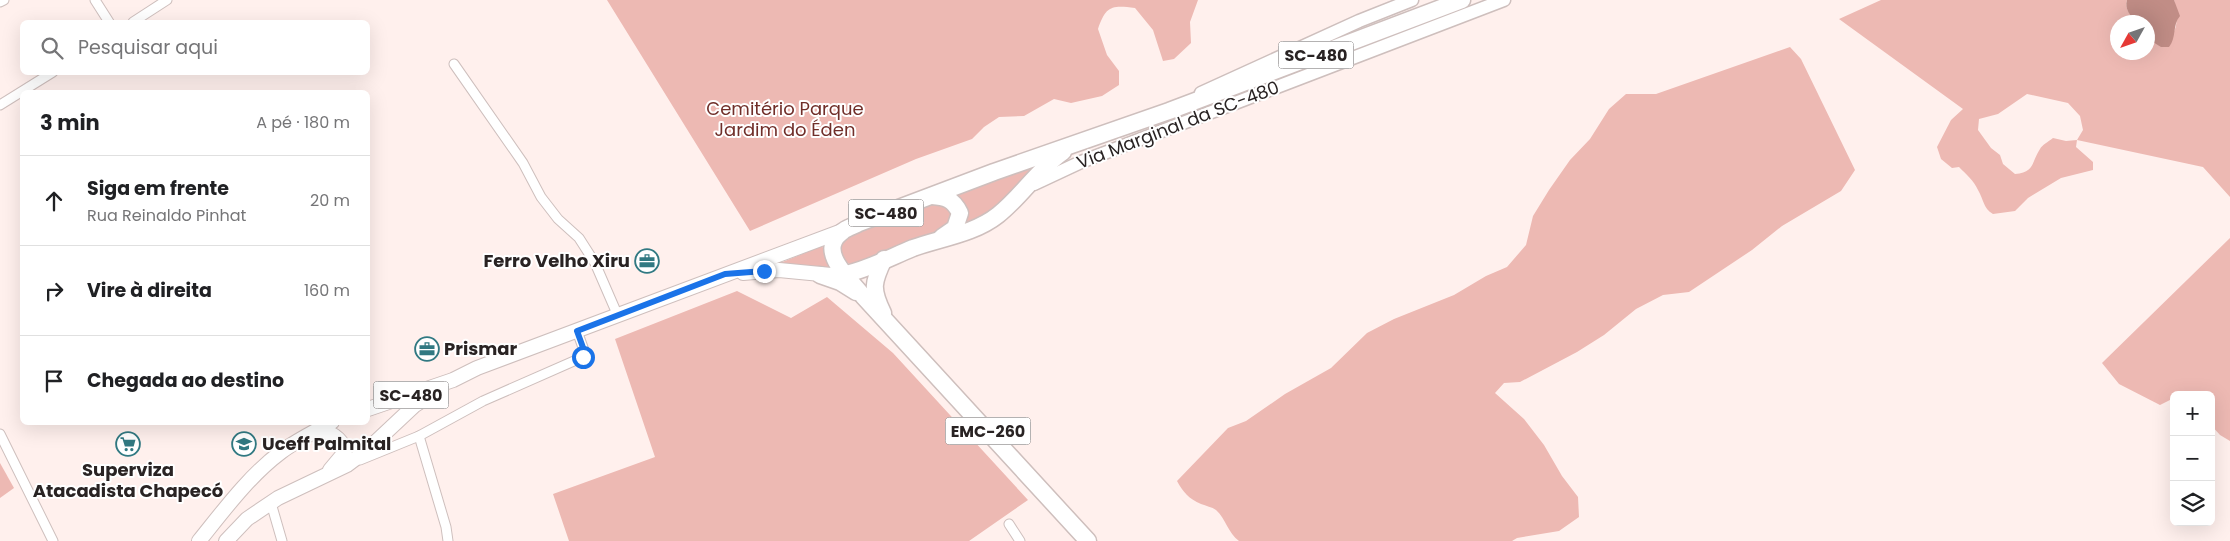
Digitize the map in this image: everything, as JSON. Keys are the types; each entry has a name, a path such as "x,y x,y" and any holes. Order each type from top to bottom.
{"highway":[{"name":"SC-480","path":"842,232 932,196 1169,110 1462,0"},
{"name":"SC-480","path":"846,274 862,270 884,259 936,240 983,225 998,216 1052,160 1077,142"},
{"path":"932,196 951,200 960,213 955,228 936,240"},
{"name":"EMC-260","path":"842,232 832,244 831,251 836,262 863,296 1088,541"},
{"name":"EMC-260","path":"884,259 875,278 874,286 877,302 887,321"},
{"path":"820,275 840,282 863,296"}],"main road":[{"path":"1169,110 1216,84 1412,0"},
{"name":"Via Marginal da SC-480","path":"1023,191 1036,182 1081,162 1504,0"},
{"name":"SC-480","path":"370,408 453,380 477,368 842,232"},
{"name":"SC-480","path":"725,274 778,270 820,275 846,274"},
{"path":"226,541 247,519 271,503 347,465 367,450 415,405 453,380"},
{"path":"199,541 248,483 267,464 303,438 326,426 329,432 344,445 345,452 338,464 326,474"}],"street":[{"path":"0,2 4,0"},
{"path":"95,0 108,20"},
{"path":"136,20 167,0"},
{"path":"454,64 523,163 541,197 558,219 579,238 595,263 618,316"},
{"path":"24,90 48,75"},
{"path":"0,105 20,93"},
{"path":"347,465 419,436 483,401 583,357 585,353 577,331"},
{"path":"0,434 53,541"},
{"path":"419,436 446,527 448,541"},
{"path":"271,503 282,541"},
{"path":"1009,524 1020,541"}],"green space":[{"name":"Cemitério Parque Jardim do Éden","path":"607,0 1198,0 1190,22 1191,43 1174,59 1163,61 1153,30 1135,8 1115,7 1110,9 1104,16 1098,29 1107,55 1119,71 1119,85 1102,96 1071,103 1054,99 1024,116 999,117 984,127 972,139 916,159 750,231"},
{"path":"1881,0 2127,0 2127,9 2130,15 2110,15 2110,60 2155,60 2155,37 2173,33 2175,30 2174,0 2230,0 2230,197 2203,167 2077,140 2076,147 2093,162 2093,170 2061,178 2028,198 2015,211 1993,214 1985,206 1972,181 1959,167 1952,168 1941,159 1937,147 1951,120 1963,109 1839,19","holes":["2027,94 2068,103 2080,116 2083,130 2077,140 2066,141 2053,138 2041,148 2029,169 2015,174 2003,164 2000,155 1991,148 1978,130 1979,119 1998,114"]},
{"path":"1790,47 1801,59 1855,170 1841,191 1782,226 1752,250 1689,292 1663,295 1636,309 1604,335 1577,352 1520,382 1504,383 1495,393 1524,419 1544,445 1562,476 1578,497 1579,517 1559,531 1517,538 1512,541 1239,541 1216,510 1193,500 1182,489 1177,481 1228,428 1246,421 1285,394 1331,368 1367,333 1394,319 1454,295 1486,276 1507,267 1526,245 1533,216 1549,190 1570,160 1590,139 1609,109 1626,94 1656,94"},
{"path":"1039,162 1008,202 963,230 964,215 956,194"},
{"path":"937,201 951,209 954,222 933,237 851,265 844,261 839,247 845,237"},
{"path":"2230,238 2230,441 2215,429 2215,391 2170,391 2170,400 2160,405 2119,384 2102,363"},
{"path":"822,246 837,269 775,265"},
{"path":"737,291 791,318 827,297 893,353 1028,500 969,541 569,541 553,494 655,457 615,339"},
{"path":"0,463 14,488 0,498"}],"shaded area":[{"path":"2127,0 2174,0 2180,16 2169,47 2161,47 2155,43 2155,15 2130,15 2127,10"}],"place":[{"name":"Ferro Velho Xiru","path":"647,261"},
{"name":"Prismar","path":"427,349"},
{"name":"Superviza Atacadista Chapecó","path":"128,444"},
{"name":"Uceff Palmital","path":"244,444"}],"route":[{"path":"583,357 585,353 577,331 725,274 764,271"}]}
